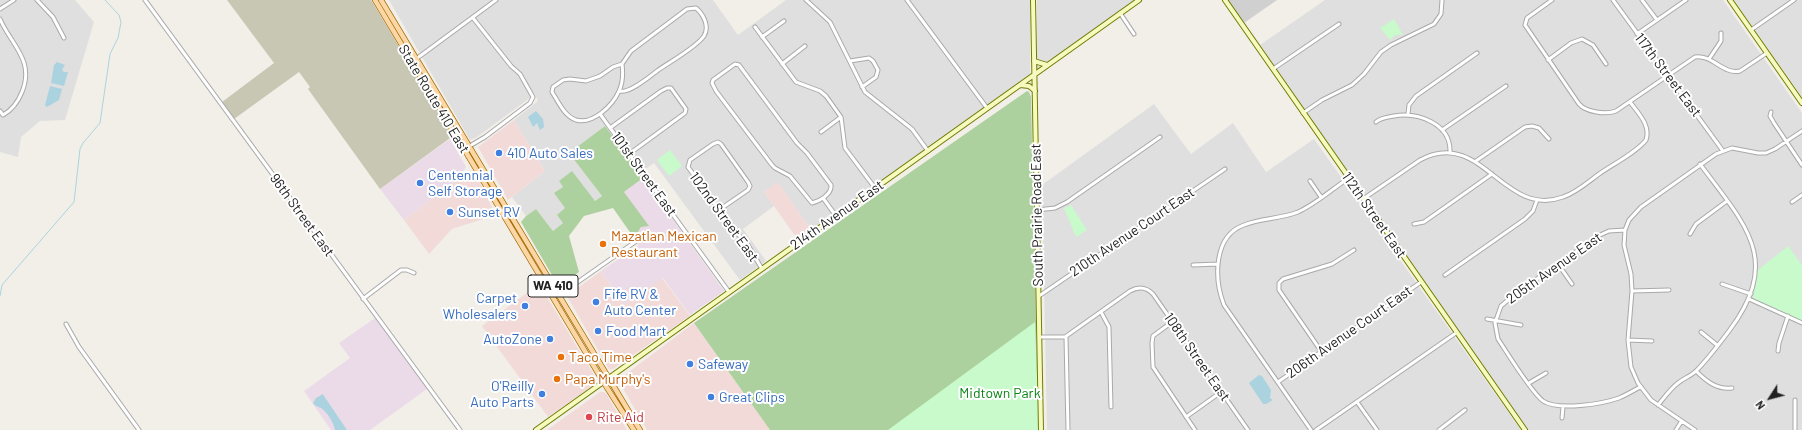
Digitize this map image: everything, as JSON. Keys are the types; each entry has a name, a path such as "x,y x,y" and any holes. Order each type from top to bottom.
{"main road":[{"name":"State Route 410 East","path":"375,0 609,378"},
{"name":"State Route 410 East","path":"381,0 604,383"},
{"name":"WA 410","path":"609,378 640,430"},
{"name":"WA 410","path":"604,383 634,430"}],"street":[{"path":"0,9 14,0"},
{"path":"37,0 53,18 64,38"},
{"name":"96th Street East","path":"145,0 460,430"},
{"path":"416,59 496,0"},
{"path":"806,0 830,22 862,87 869,95 912,129 928,151"},
{"path":"907,0 987,108"},
{"name":"South Prairie Road East","path":"1033,0 1041,430"},
{"name":"214th Avenue East","path":"536,430 604,383 729,292 1139,0"},
{"name":"112th Street East","path":"1224,0 1525,430"},
{"path":"1303,113 1322,100 1352,85 1387,48 1408,36 1431,27 1438,21 1441,14 1442,0"},
{"path":"1552,0 1527,18 1525,22 1526,28 1584,109 1610,113 1616,111 1695,57 1709,59 1729,70 1737,72 1767,53"},
{"name":"117th Street East","path":"1613,0 1723,151"},
{"path":"1642,0 1657,20"},
{"path":"1637,34 1686,0"},
{"path":"1730,0 1802,103"},
{"path":"1751,30 1794,0"},
{"path":"619,91 626,91 646,79 698,41 704,35 706,28 705,22 699,11 692,8 687,9 631,51 622,64 622,75 619,91 600,114 588,119 576,120 566,114 552,92 553,87 563,80 570,79 586,81 595,79 613,67 622,64"},
{"path":"1120,14 1134,34"},
{"path":"467,148 530,103 533,97 520,74 472,18"},
{"path":"0,19 17,45 24,63 25,82 15,105 3,115 0,111"},
{"path":"762,37 784,21"},
{"path":"1273,69 1339,24"},
{"path":"755,27 796,82 823,93 841,118 845,148 875,188"},
{"path":"1709,59 1721,41 1722,33"},
{"path":"1548,60 1571,43 1582,39 1593,45 1606,64"},
{"path":"782,64 806,46"},
{"path":"1408,114 1408,106 1416,96 1477,53"},
{"path":"850,61 869,58 873,61 878,70 878,74 874,79 862,87"},
{"path":"1034,61 1047,66"},
{"path":"732,65 739,65 797,144 807,153 831,185 830,192 823,198 812,203 790,176 774,168 716,91 712,81 732,65"},
{"path":"1020,85 1029,86 1035,91"},
{"path":"1442,130 1506,86"},
{"path":"610,128 667,88 671,88 685,108 685,113 629,154"},
{"path":"1364,199 1420,160 1438,153 1450,152 1464,155 1476,161 1516,193 1537,200 1557,199 1568,195 1643,144 1647,137 1646,124 1630,102"},
{"path":"1771,112 1771,118 1802,165"},
{"name":"101st Street East","path":"600,114 729,292"},
{"path":"1376,122 1384,118 1408,114 1424,118 1442,130 1448,139 1450,152"},
{"path":"821,132 841,118"},
{"path":"1476,161 1527,127 1539,128 1548,139"},
{"path":"1695,430 1681,422 1651,400 1640,387 1631,367 1628,340 1632,291 1631,274 1624,245 1625,230 1629,220 1641,207 1716,154 1739,148 1762,153 1775,149 1802,131"},
{"path":"1037,210 1055,208 1067,202 1160,136"},
{"name":"102nd Street East","path":"719,210 748,190 750,186 721,144 718,142 690,160 688,167 719,210 748,246 762,269"},
{"path":"1658,405 1675,385 1696,371 1739,318 1749,300 1756,272 1753,248 1746,229 1700,164"},
{"name":"210th Avenue Court East","path":"1039,296 1225,169"},
{"path":"1414,224 1424,222 1492,174"},
{"path":"1311,430 1224,305 1219,288 1218,264 1225,240 1236,228 1249,223 1276,219 1296,212 1349,178"},
{"path":"1310,181 1321,197"},
{"path":"1792,202 1802,195"},
{"path":"823,198 836,216"},
{"path":"1445,276 1525,219 1533,211 1537,200"},
{"path":"1690,234 1696,224 1727,201"},
{"name":"205th Avenue East","path":"1495,320 1499,309 1510,298 1558,264 1600,235 1610,231 1625,230"},
{"path":"558,296 645,235"},
{"path":"1321,351 1280,290 1279,282 1283,279 1332,264 1354,250"},
{"path":"1193,265 1218,264"},
{"path":"1558,264 1572,284"},
{"path":"363,299 401,270 407,270 414,273"},
{"name":"206th Avenue Court East","path":"1278,382 1421,282"},
{"path":"1722,284 1751,294"},
{"name":"108th Street East","path":"1101,312 1134,289 1143,288 1153,294 1248,430"},
{"path":"1632,291 1669,290"},
{"path":"1749,300 1802,323"},
{"path":"1040,337 1066,337 1101,312 1109,327 1110,407"},
{"path":"1778,351 1779,343 1788,316"},
{"path":"1487,319 1521,325"},
{"path":"1495,320 1495,328 1498,339 1538,396 1553,406 1563,407 1607,401 1622,397 1640,387"},
{"path":"1172,322 1153,337 1154,370 1195,430"},
{"path":"66,324 79,347 139,430"},
{"path":"1701,332 1717,345"},
{"path":"1316,430 1456,333"},
{"path":"1066,337 1068,430"},
{"path":"1628,340 1652,341"},
{"path":"1696,371 1716,387 1722,389 1732,388"},
{"path":"1529,383 1546,372"},
{"path":"1186,417 1221,392"},
{"path":"1795,400 1795,430"},
{"path":"1357,402 1377,430"},
{"path":"1562,418 1563,407"},
{"path":"1439,430 1466,410"},
{"path":"1676,430 1681,422"}],"shaded area":[{"path":"0,0 75,0 94,22 65,120 40,121 21,137 18,157 0,152"},
{"path":"227,0 371,0 453,136 380,189 308,89 310,87 299,72 234,119 222,102 274,63"},
{"path":"389,0 713,0 738,35 786,0 1030,0 1030,74 812,231 778,183 764,192 774,206 743,229 766,261 740,280 654,163 644,170 609,123 570,153 602,196 595,201 559,181 563,187 565,208 563,223 553,231 536,209 526,216 512,197 545,171 514,120 538,101 535,94 477,137 470,140"},
{"path":"1037,0 1135,0 1037,70"},
{"path":"1227,0 1277,0 1244,23"},
{"path":"1325,0 1723,0 1802,113 1802,430 1528,430 1260,45"},
{"path":"1734,0 1802,0 1802,97"},
{"path":"1154,104 1191,154 1233,123 1266,172 1314,139 1521,430 1047,430 1042,185"},
{"path":"514,120 545,171 508,200 478,147"},
{"name":"Centennial Self Storage","path":"450,139 466,167 459,178 404,220 380,189"},
{"path":"477,177 496,215 452,229 429,254 404,220 459,178"},
{"path":"643,178 724,291 690,315 663,278 624,305 601,271 639,245 634,238 638,235 641,227 624,192"},
{"path":"778,182 812,231 798,240 764,192"},
{"path":"601,271 624,305 662,278 690,316 613,369 609,369 568,298 568,295"},
{"path":"539,284 596,378 595,384 548,417 482,326"},
{"path":"375,318 427,389 370,430 331,430 304,391 350,358 339,343"},
{"path":"694,323 770,430 647,430 618,380"},
{"path":"600,392 604,392 607,395 627,430 547,430"}],"green space":[{"path":"1394,19 1403,35 1395,35 1390,40 1380,28"},
{"path":"1027,91 1031,97 1038,411 1036,415 990,430 770,430 694,323"},
{"path":"605,126 643,178 624,192 649,226 641,227 638,235 634,238 613,208 584,216 569,236 579,272 559,287 521,222 526,216 536,209 553,231 563,223 557,215 565,208 554,193 563,187 559,181 572,171 595,201 602,196 569,153"},
{"path":"670,150 682,166 669,176 657,160"},
{"path":"1071,205 1087,230 1076,237 1064,208"},
{"path":"1788,246 1802,265 1802,321 1756,300 1753,297 1758,270"},
{"name":"Midtown Park","path":"1035,322 1039,430 888,430"}],"water":[{"path":"57,62 65,65 62,70 64,72 68,72 64,86 51,83 54,65"},
{"path":"50,86 62,89 59,100 47,107 45,105"},
{"path":"536,111 543,119 544,127 540,130 537,123 533,127 528,117"},
{"path":"1259,375 1262,376 1271,390 1270,398 1273,400 1266,404 1263,404 1249,383"},
{"path":"323,394 347,430 335,430 332,421 326,412 313,403 316,398"}],"waterway":[{"path":"0,296 2,285 74,202 80,149 83,143 100,123 110,54 118,38 121,22 119,15 105,0"}],"place":[{"name":"410 Auto Sales","path":"499,153"},
{"name":"Centennial Self Storage","path":"420,183"},
{"name":"Sunset RV","path":"450,212"},
{"name":"Mazatlan Mexican Restaurant","path":"603,244"},
{"name":"Fife RV & Auto Center","path":"596,302"},
{"name":"Carpet Wholesalers","path":"525,306"},
{"name":"Food Mart","path":"598,331"},
{"name":"AutoZone","path":"550,339"},
{"name":"Taco Time","path":"561,357"},
{"name":"Safeway","path":"690,364"},
{"name":"Papa Murphy's","path":"557,379"},
{"name":"O'Reilly Auto Parts","path":"542,394"},
{"name":"Great Clips","path":"711,397"},
{"name":"Rite Aid","path":"589,417"}]}
